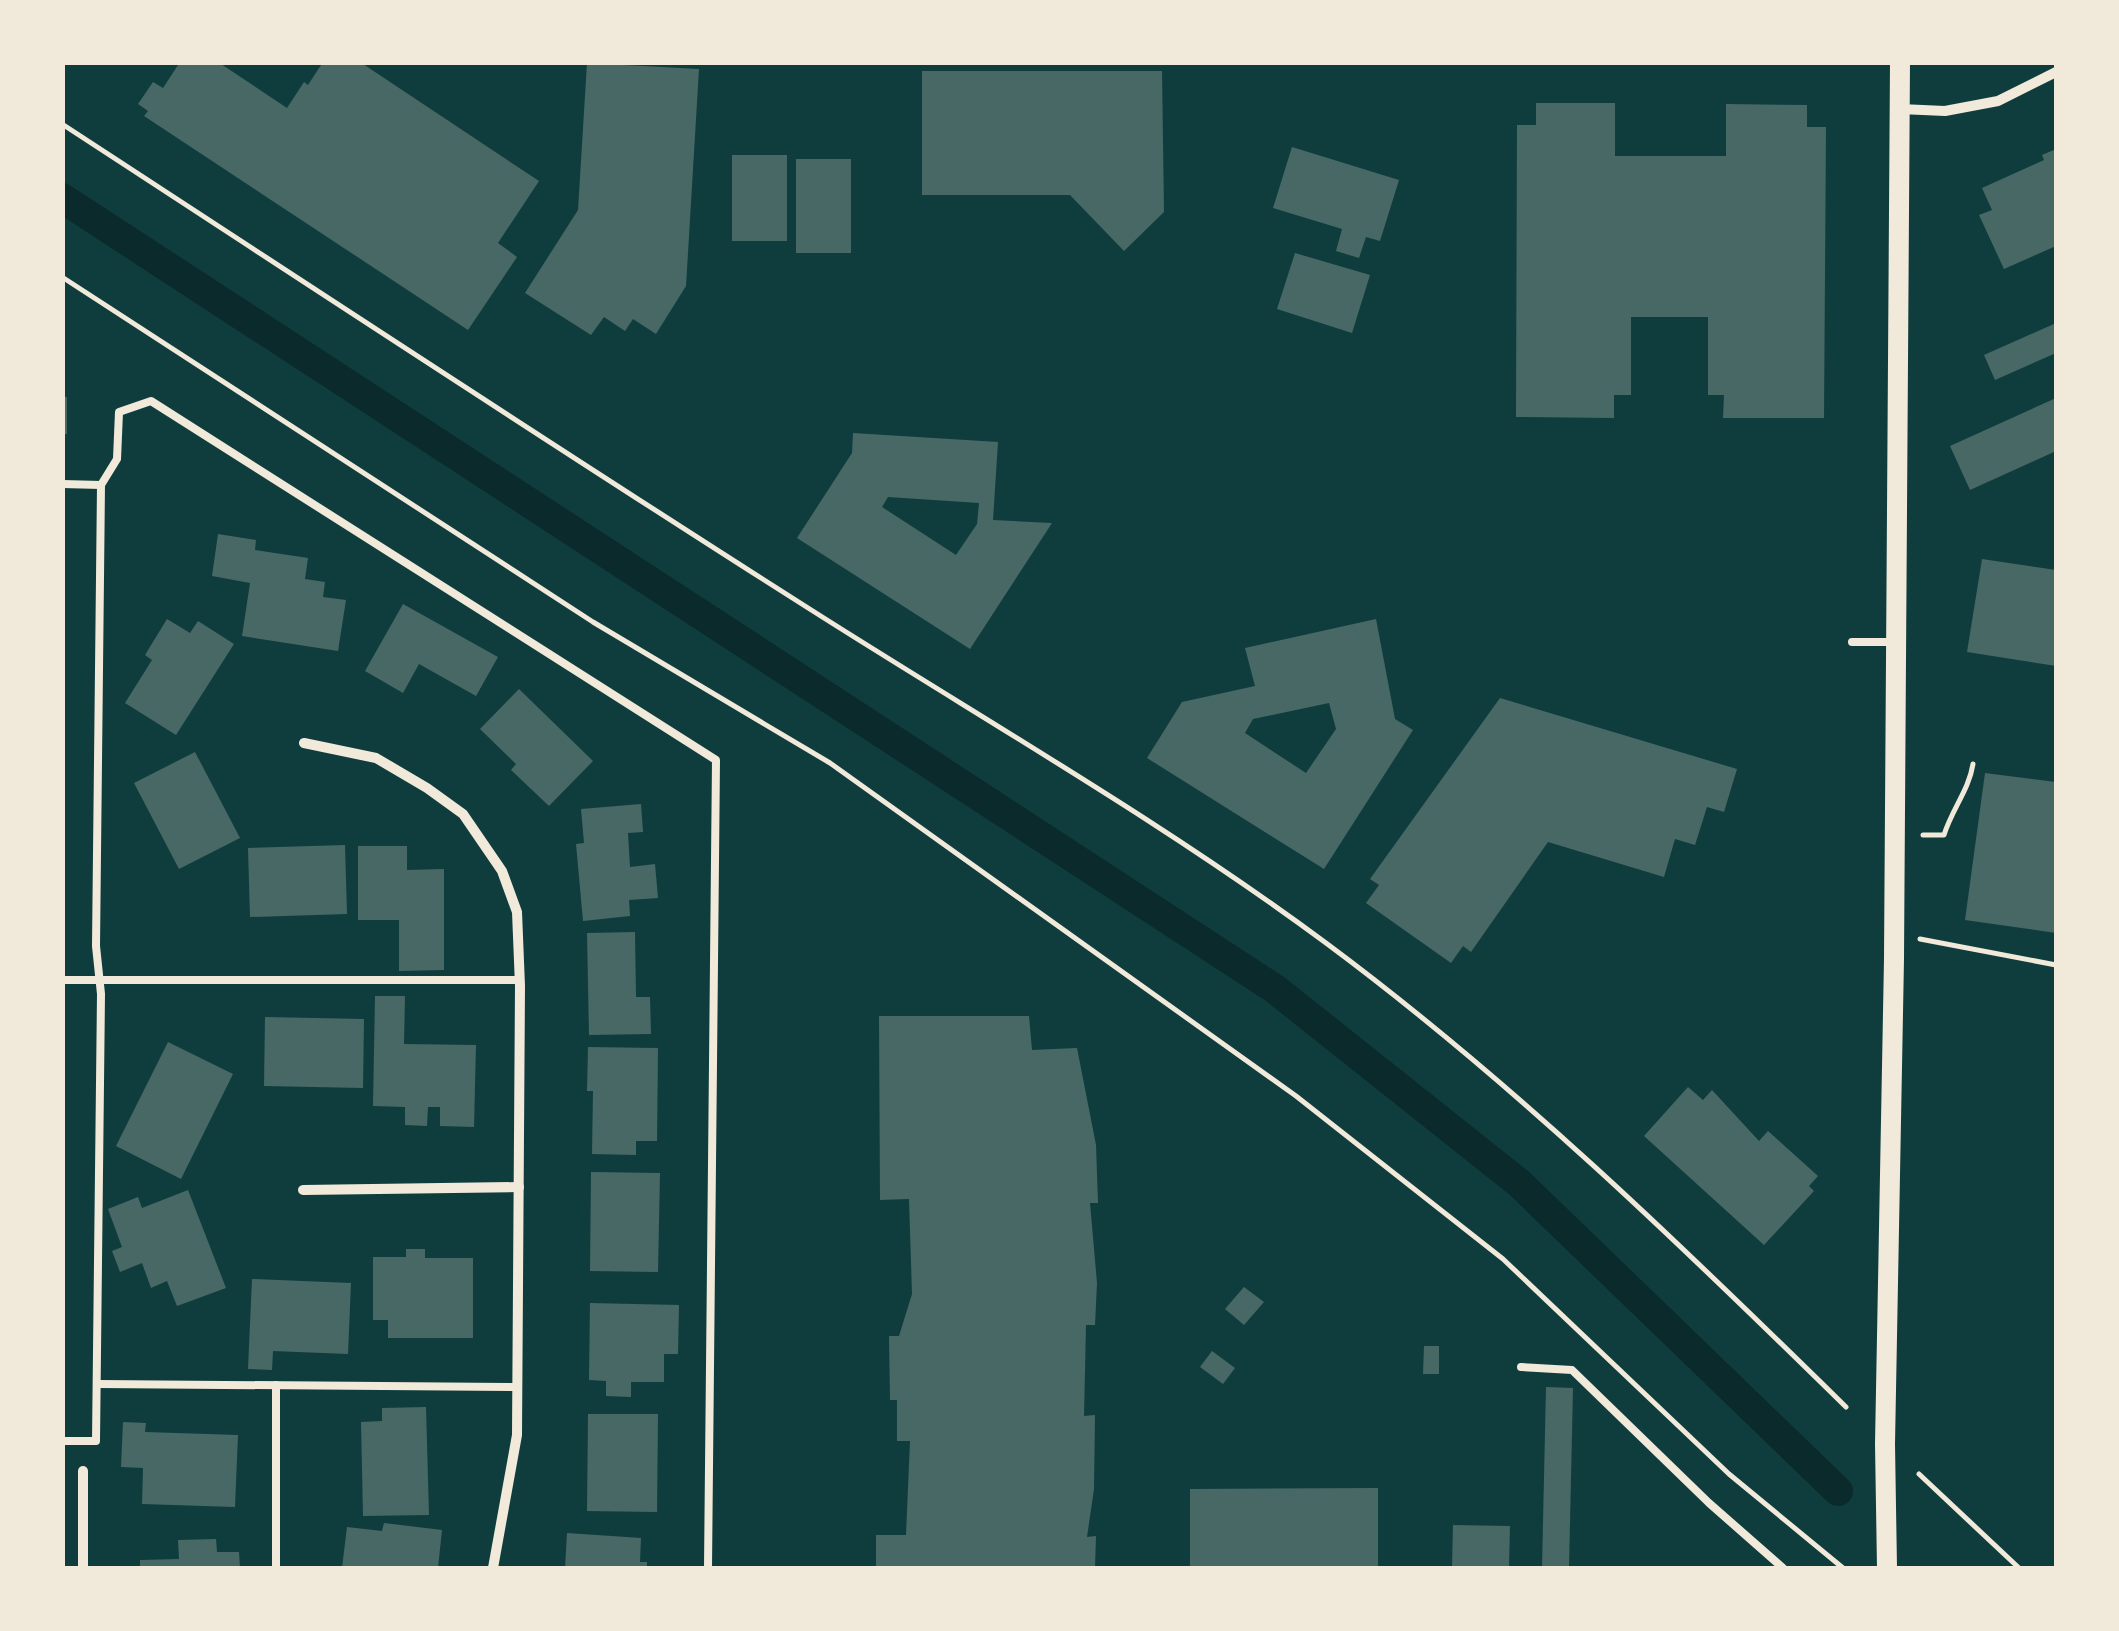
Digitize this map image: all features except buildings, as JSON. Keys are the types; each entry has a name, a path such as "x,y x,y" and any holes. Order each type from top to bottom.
{"main road":[{"path":"1887,1568 1900,62"}],"street":[{"path":"1900,109 1944,111 1998,102 2056,72"},
{"path":"304,743 376,758 463,814 502,871 517,912 517,1435 493,1568"},
{"path":"303,1190 519,1187"},
{"path":"83,1471 83,1568"}],"lane":[{"path":"62,1441 96,1441 100,980 96,946 102,485 117,459 118,412 152,402 716,760 708,1568"},
{"path":"62,484 102,485"},
{"path":"1852,642 1896,642"},
{"path":"62,980 520,980"},
{"path":"1521,1366 1572,1370 1709,1503 1783,1568"},
{"path":"97,1384 517,1387"},
{"path":"276,1386 276,1568"}],"path":[{"path":"62,124 806,607 1167,832 1325,942 1448,1040 1684,1248 1846,1407"},
{"path":"62,277 593,622 830,763 1296,1096 1503,1259 1729,1474 1843,1568"},
{"path":"1923,834 1944,834 1951,812 1970,785 1974,764"},
{"path":"1920,939 2056,965"},
{"path":"1920,1474 2018,1568"}],"waterway":[{"path":"62,198 1275,989 1519,1183 1838,1491"}]}
